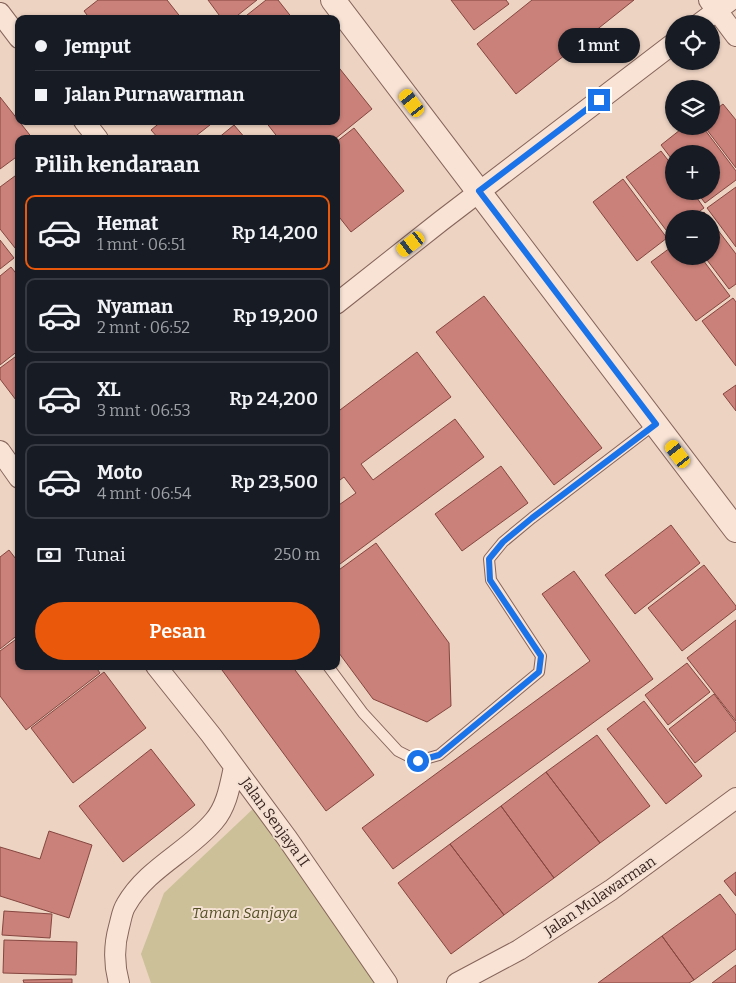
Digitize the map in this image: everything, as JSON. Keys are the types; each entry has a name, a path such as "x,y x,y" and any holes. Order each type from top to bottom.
{"street":[{"path":"333,0 736,530"},
{"path":"708,15 719,3 736,36"},
{"path":"0,13 15,33"},
{"path":"340,301 479,191 665,50"},
{"path":"87,125 95,135"},
{"path":"0,451 15,472"},
{"name":"Jalan Senjaya II","path":"159,670 302,859 386,983"},
{"path":"119,983 115,969 116,936 125,906 144,880 200,836 215,820 228,792 234,767"},
{"name":"Jalan Mulawarman","path":"457,983 519,950 611,890 736,798"}],"lane":[{"path":"331,670 362,713 398,751 418,761 439,755 539,672 541,656 490,580 489,559 503,542 532,518 656,424"}],"green space":[{"name":"Taman Sanjaya","path":"255,807 380,983 151,983 141,954 164,893"}],"building":[{"path":"98,0 167,0 179,15 87,15 84,11"},
{"path":"208,0 257,0 238,15 219,15"},
{"path":"266,0 278,0 290,15 247,15"},
{"path":"451,0 506,0 509,4 474,30"},
{"path":"532,0 634,0 516,94 477,44"},
{"path":"340,69 372,109 340,135 276,135 268,125 340,125"},
{"path":"0,97 15,116 15,125 22,125 30,135 15,135 15,158 0,169"},
{"path":"723,104 736,120 736,168 711,135 720,135 720,106"},
{"path":"157,125 210,125 197,135 155,135 151,130"},
{"path":"234,125 243,135 222,135"},
{"path":"354,128 404,191 351,232 340,218 340,139"},
{"path":"674,135 709,135 716,145 665,145 665,150 661,145"},
{"path":"720,150 736,171 736,180 720,192"},
{"path":"661,151 665,156 665,200 698,200 704,208 701,210 665,210 665,229 626,177"},
{"path":"15,176 15,248 0,229 0,187"},
{"path":"623,179 665,235 665,240 637,261 593,202"},
{"path":"736,187 736,247 720,225 720,210 708,210 707,208"},
{"path":"720,233 736,254 736,284 729,289 711,265 720,265"},
{"path":"0,240 14,258 0,269"},
{"path":"665,252 665,265 707,265 730,296 696,321 651,262"},
{"path":"11,267 15,272 15,353 0,365 0,276"},
{"path":"484,296 602,448 554,485 436,332"},
{"path":"733,298 736,302 736,366 702,321"},
{"path":"417,352 451,397 361,464 373,480 455,419 484,457 340,564 340,504 356,493 344,477 340,480 340,410"},
{"path":"15,357 15,399 0,379 0,368"},
{"path":"736,385 736,411 723,394"},
{"path":"501,466 528,503 462,551 435,514"},
{"path":"671,525 700,563 635,614 605,575"},
{"path":"376,543 449,643 451,706 427,722 373,699 340,654 340,569"},
{"path":"9,550 15,558 15,637 0,649 0,557"},
{"path":"704,565 736,606 736,609 682,651 648,608"},
{"path":"574,571 653,679 393,869 362,828 590,661 542,594"},
{"path":"736,620 736,721 687,658"},
{"path":"15,640 15,670 98,670 100,673 26,730 0,696 0,651"},
{"path":"687,663 710,692 668,725 645,695"},
{"path":"222,670 295,670 374,775 326,811"},
{"path":"104,672 146,728 73,783 31,728"},
{"path":"714,694 736,723 736,731 695,763 669,729"},
{"path":"644,701 702,776 666,804 607,729"},
{"path":"597,735 650,806 600,843 546,772"},
{"path":"151,749 195,805 123,862 79,806"},
{"path":"546,772 600,843 554,878 501,806"},
{"path":"501,806 554,878 504,915 450,844"},
{"path":"49,831 92,845 69,918 0,896 0,847 40,859"},
{"path":"450,844 504,915 451,954 398,883"},
{"path":"736,872 736,896 724,881"},
{"path":"720,894 736,915 736,949 694,980 662,936"},
{"path":"4,911 52,914 50,938 2,935"},
{"path":"662,936 694,980 689,983 598,983"},
{"path":"4,940 77,942 76,975 3,973"},
{"path":"736,965 736,983 712,983"},
{"path":"72,979 72,983 24,983 23,980"}],"route":[{"path":"418,761 439,755 539,672 541,656 490,580 489,559 503,542 532,518 656,424 479,191 599,100"}]}
